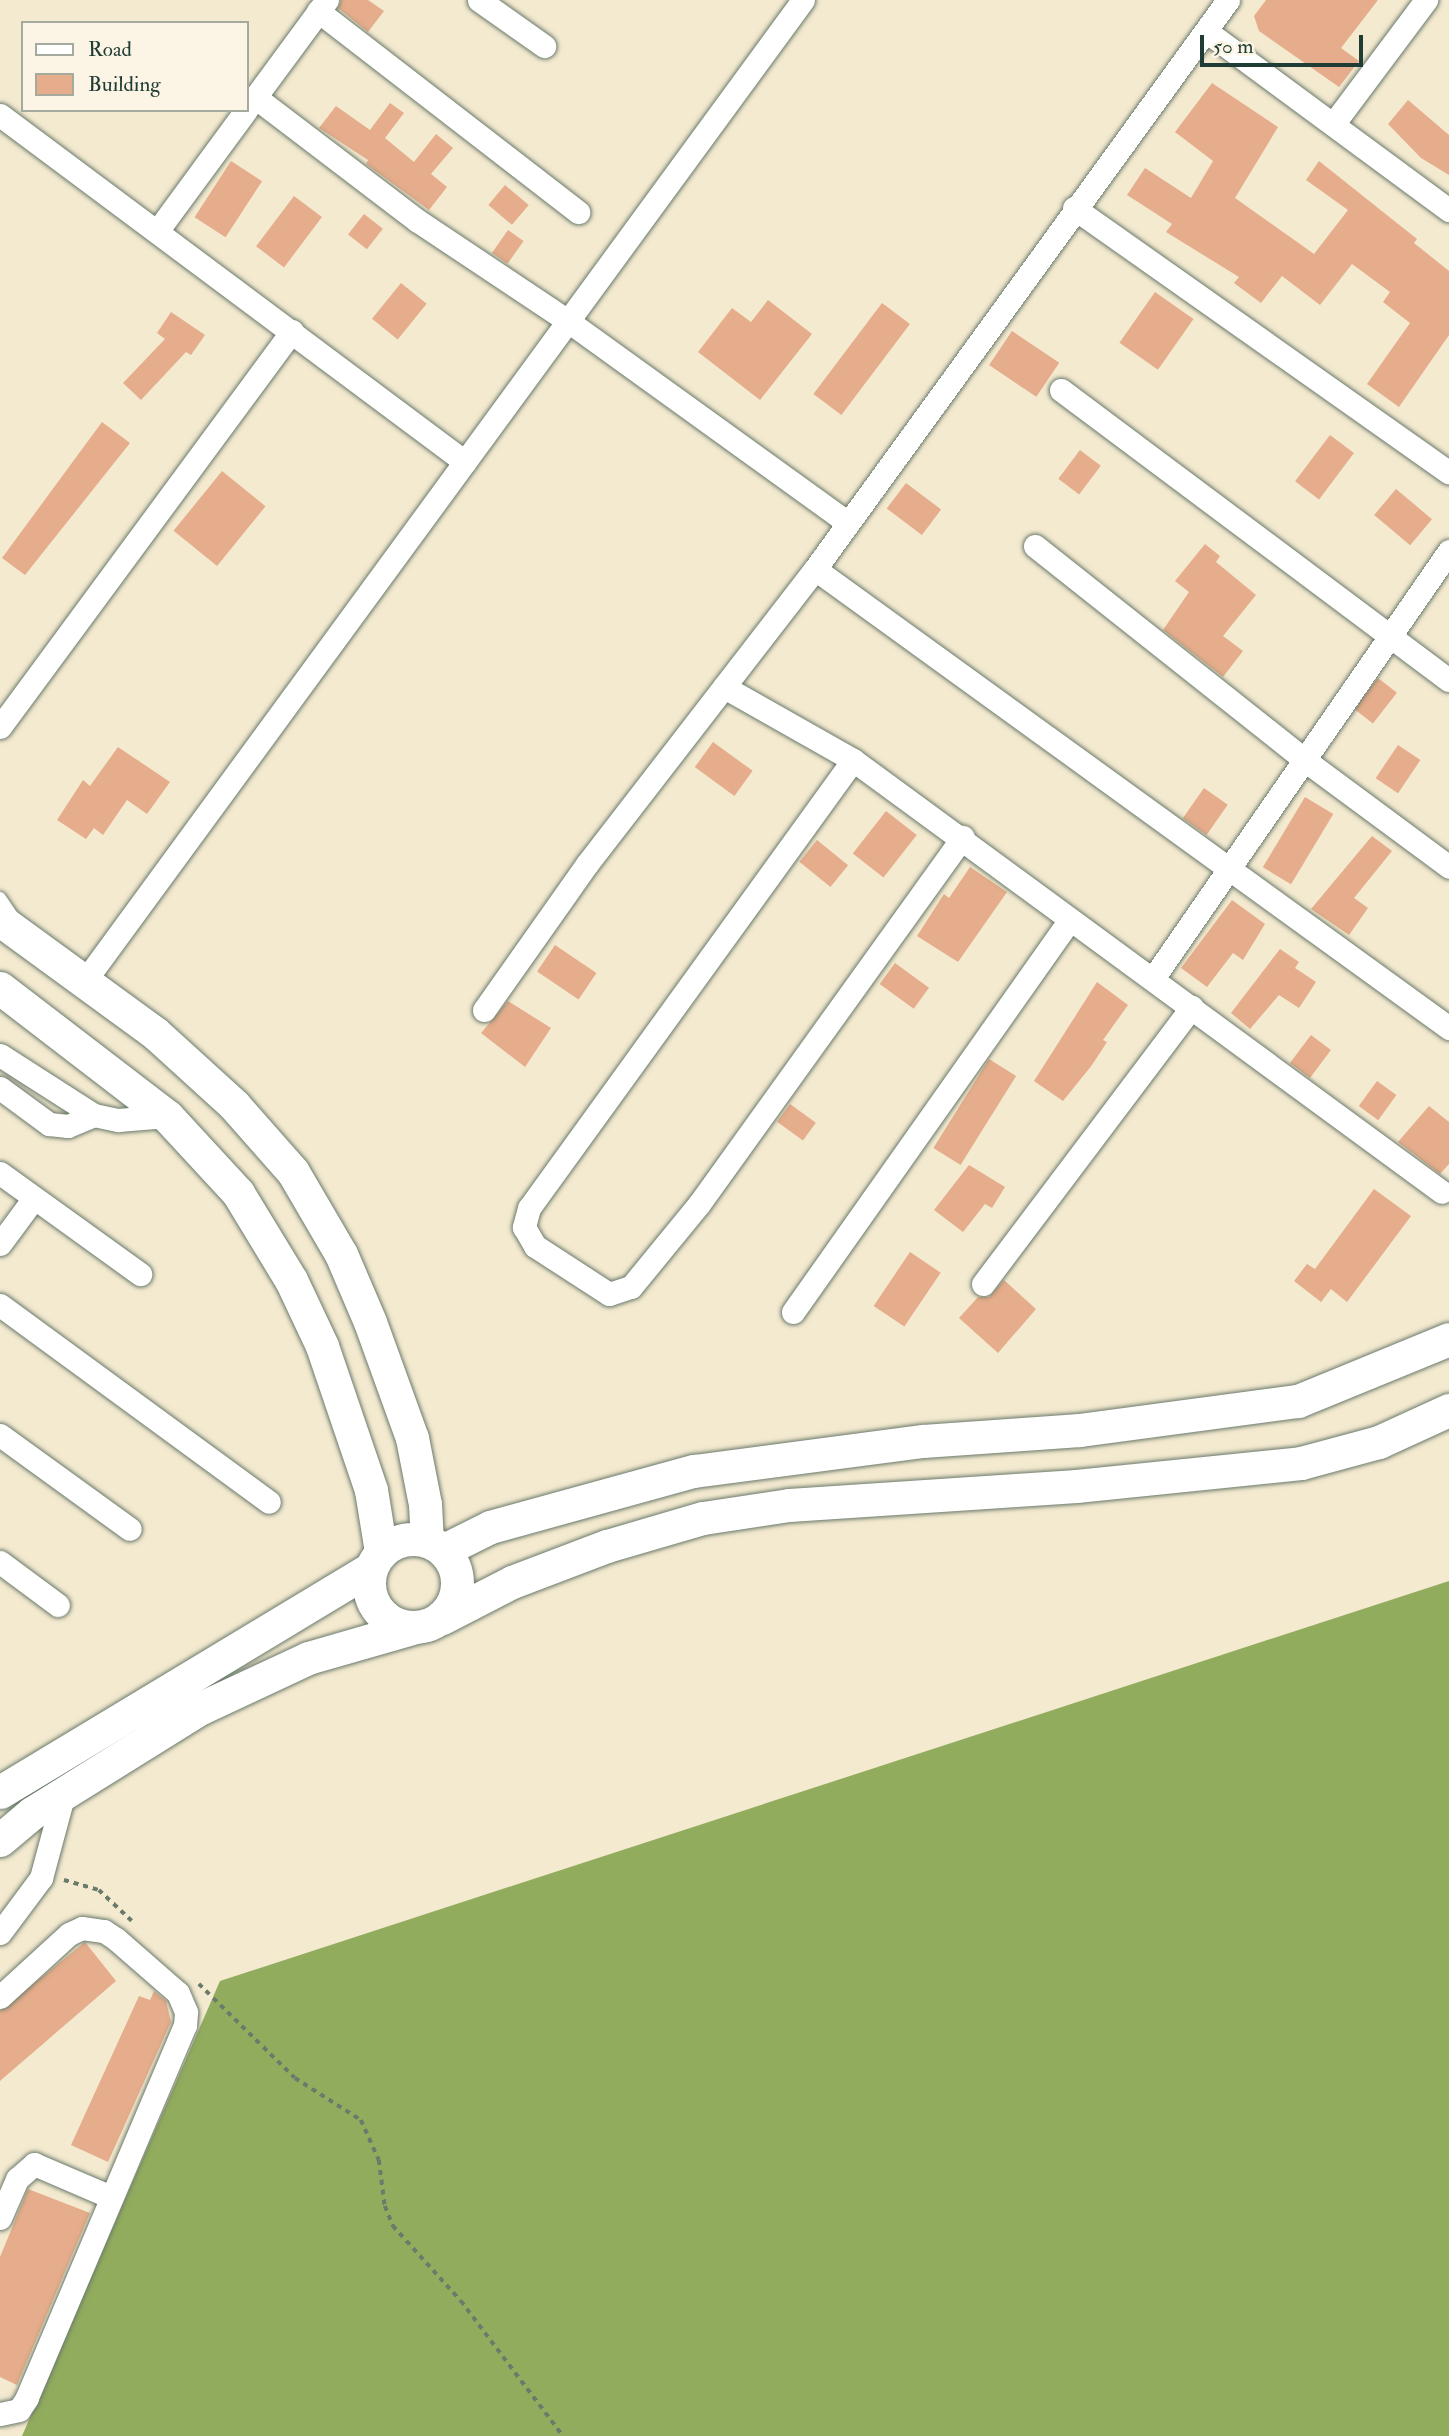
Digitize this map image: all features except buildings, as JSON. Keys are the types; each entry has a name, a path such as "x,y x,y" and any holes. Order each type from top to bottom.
{"street":[{"path":"479,0 544,47"},
{"path":"84,982 803,0"},
{"path":"484,1010 587,864 816,569 1074,208 1228,0"},
{"path":"1334,123 1426,0"},
{"path":"578,212 322,6 249,105 568,321 848,523"},
{"path":"1206,30 1449,210"},
{"path":"158,230 244,112"},
{"path":"0,115 158,230 464,462"},
{"path":"1074,208 1449,473"},
{"path":"0,727 292,331"},
{"path":"1061,390 1449,680"},
{"path":"1035,546 1306,761 1449,866"},
{"path":"1154,977 1233,867 1389,634 1449,551"},
{"path":"816,569 1233,867 1449,1028"},
{"path":"724,687 853,760 963,837 1070,920 1154,977 1442,1192"},
{"path":"853,760 529,1208 524,1227 535,1246 609,1294 631,1287 699,1204 963,837"},
{"path":"0,920 155,1033 234,1105 293,1172 341,1255 370,1322 412,1438 435,1545 455,1567 458,1587 454,1603 427,1623 393,1623 376,1608 369,1589 376,1560 371,1490 322,1346 291,1280 237,1193 167,1116 0,988"},
{"path":"793,1312 1070,920"},
{"path":"983,1284 1192,1007"},
{"path":"0,1055 94,1115 118,1120 167,1116"},
{"path":"0,1088 48,1124 68,1126 94,1115"},
{"path":"0,1173 139,1274"},
{"path":"0,1244 34,1198"},
{"path":"0,1305 269,1502"},
{"path":"0,1792 406,1539 435,1545 490,1527 694,1471 923,1441 1080,1430 1298,1401 1449,1339"},
{"path":"0,1840 64,1794 201,1708 308,1658 427,1623 524,1578 607,1546 703,1518 789,1505 1076,1486 1301,1463 1379,1442 1449,1410"},
{"path":"0,1435 130,1529"},
{"path":"0,1562 58,1605"},
{"path":"0,1933 41,1878 64,1794"},
{"path":"0,1997 69,1934 82,1928 104,1931 184,2001 185,2025 27,2398 19,2410 0,2414"},
{"path":"0,2218 17,2179 34,2164 111,2197"}],"lane":[{"path":"0,898 29,941"}],"path":[{"path":"41,1878 89,1884 139,1927"},
{"path":"198,1983 295,2078 361,2120 379,2160 385,2206 393,2226 461,2301 564,2436"}],"green space":[{"path":"1449,1581 1449,2436 22,2436 220,1981"}]}
